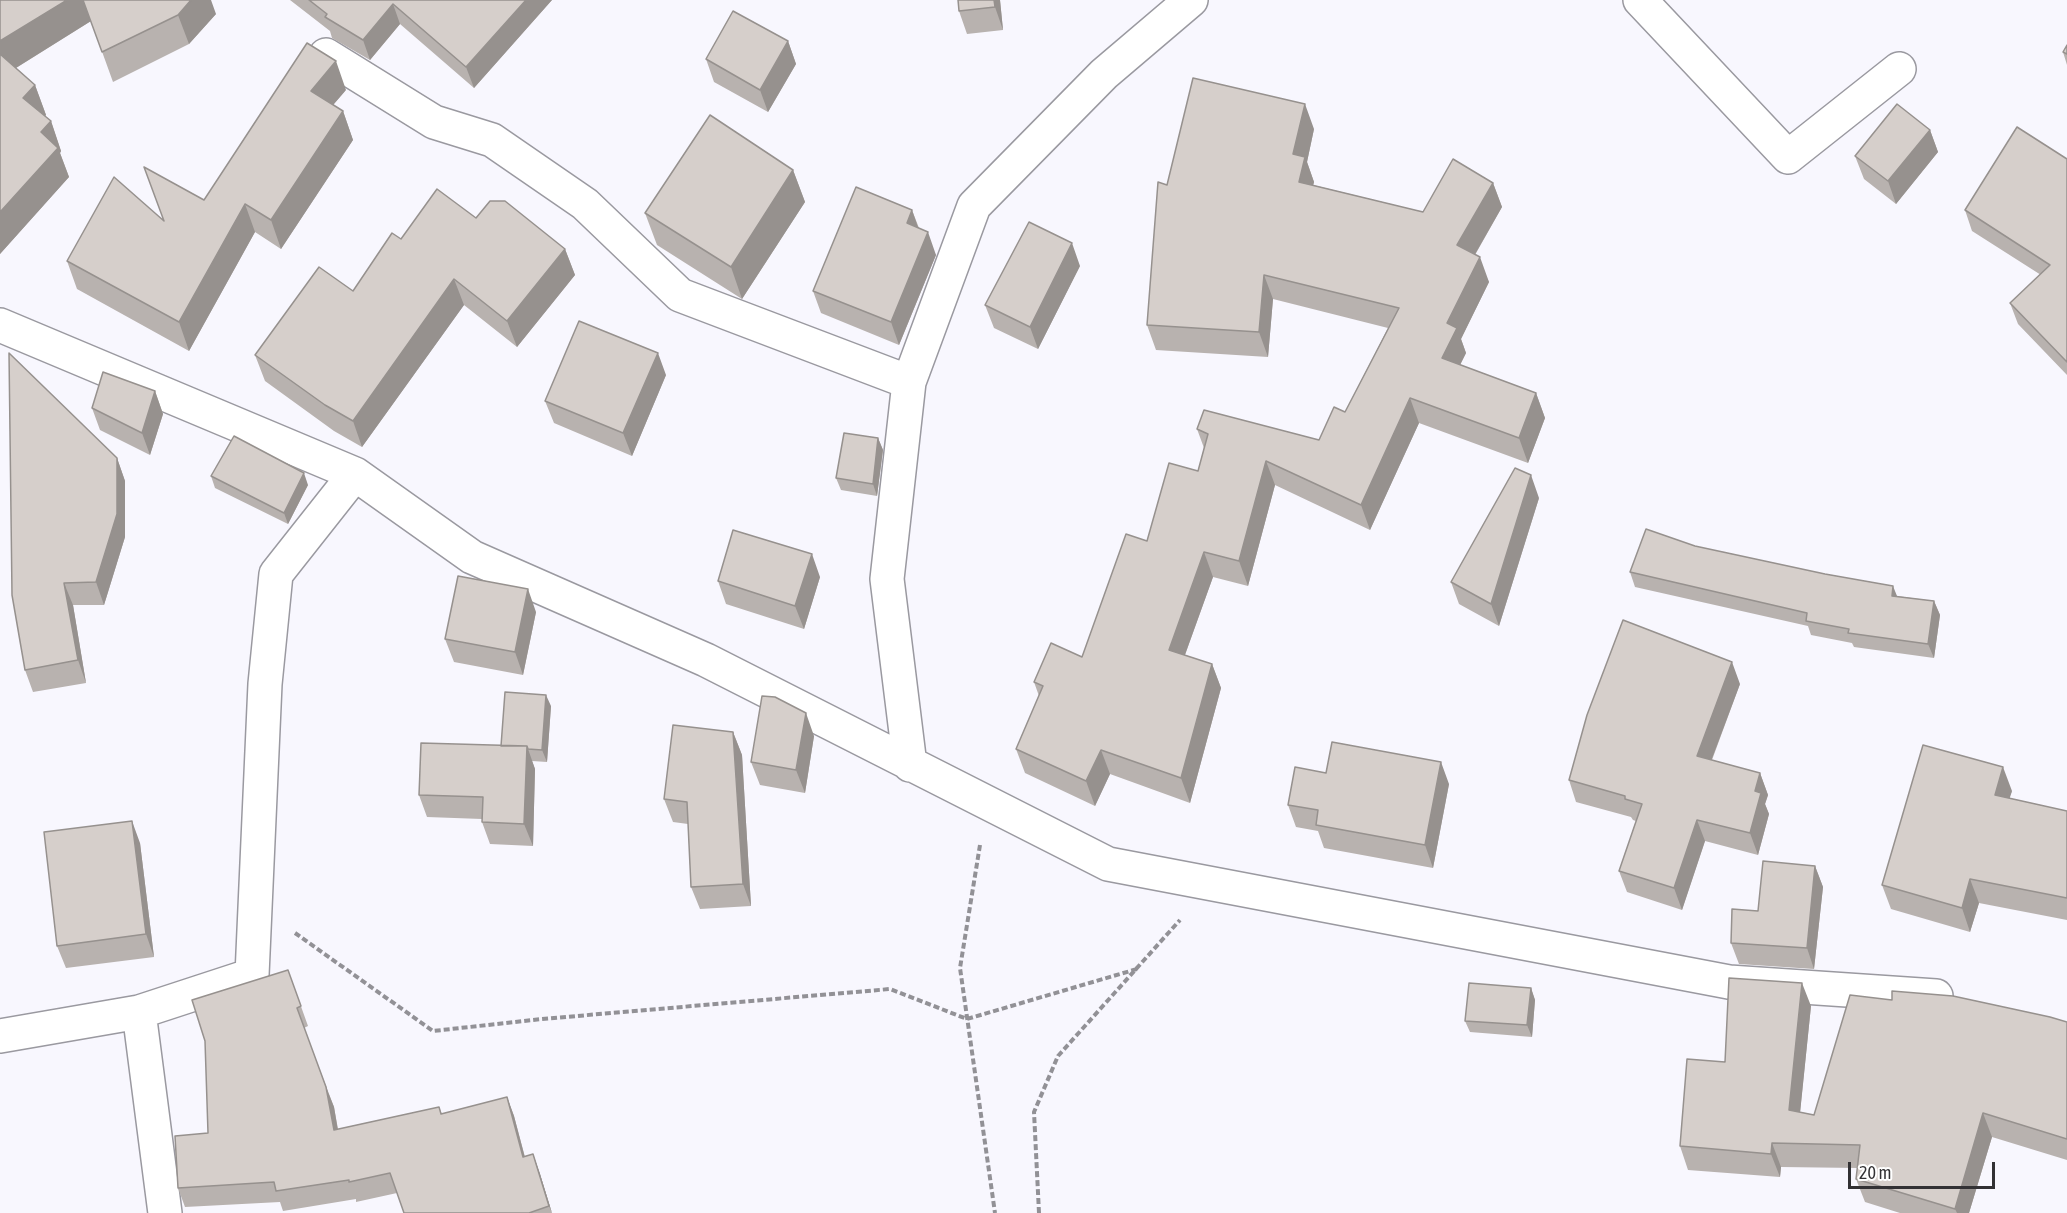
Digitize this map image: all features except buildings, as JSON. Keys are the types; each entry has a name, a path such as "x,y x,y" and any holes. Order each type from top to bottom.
{"street":[{"path":"910,765 887,579 909,382 974,206 1104,74 1191,0"},
{"path":"1640,0 1788,157 1899,69"},
{"path":"326,55 434,122 492,140 585,204 680,295 909,382"},
{"path":"0,325 355,474 472,557 706,660 1108,864 1729,982 1941,996 1964,1001"},
{"path":"0,1036 140,1012 252,975 265,684 276,574 355,474"},
{"path":"140,1012 165,1213"}],"path":[{"path":"987,803 960,968 995,1213"},
{"path":"1039,1213 1034,1112 1058,1056 1213,884"},
{"path":"255,908 311,943 433,1031 554,1018 890,989 967,1019 1137,969"}]}
